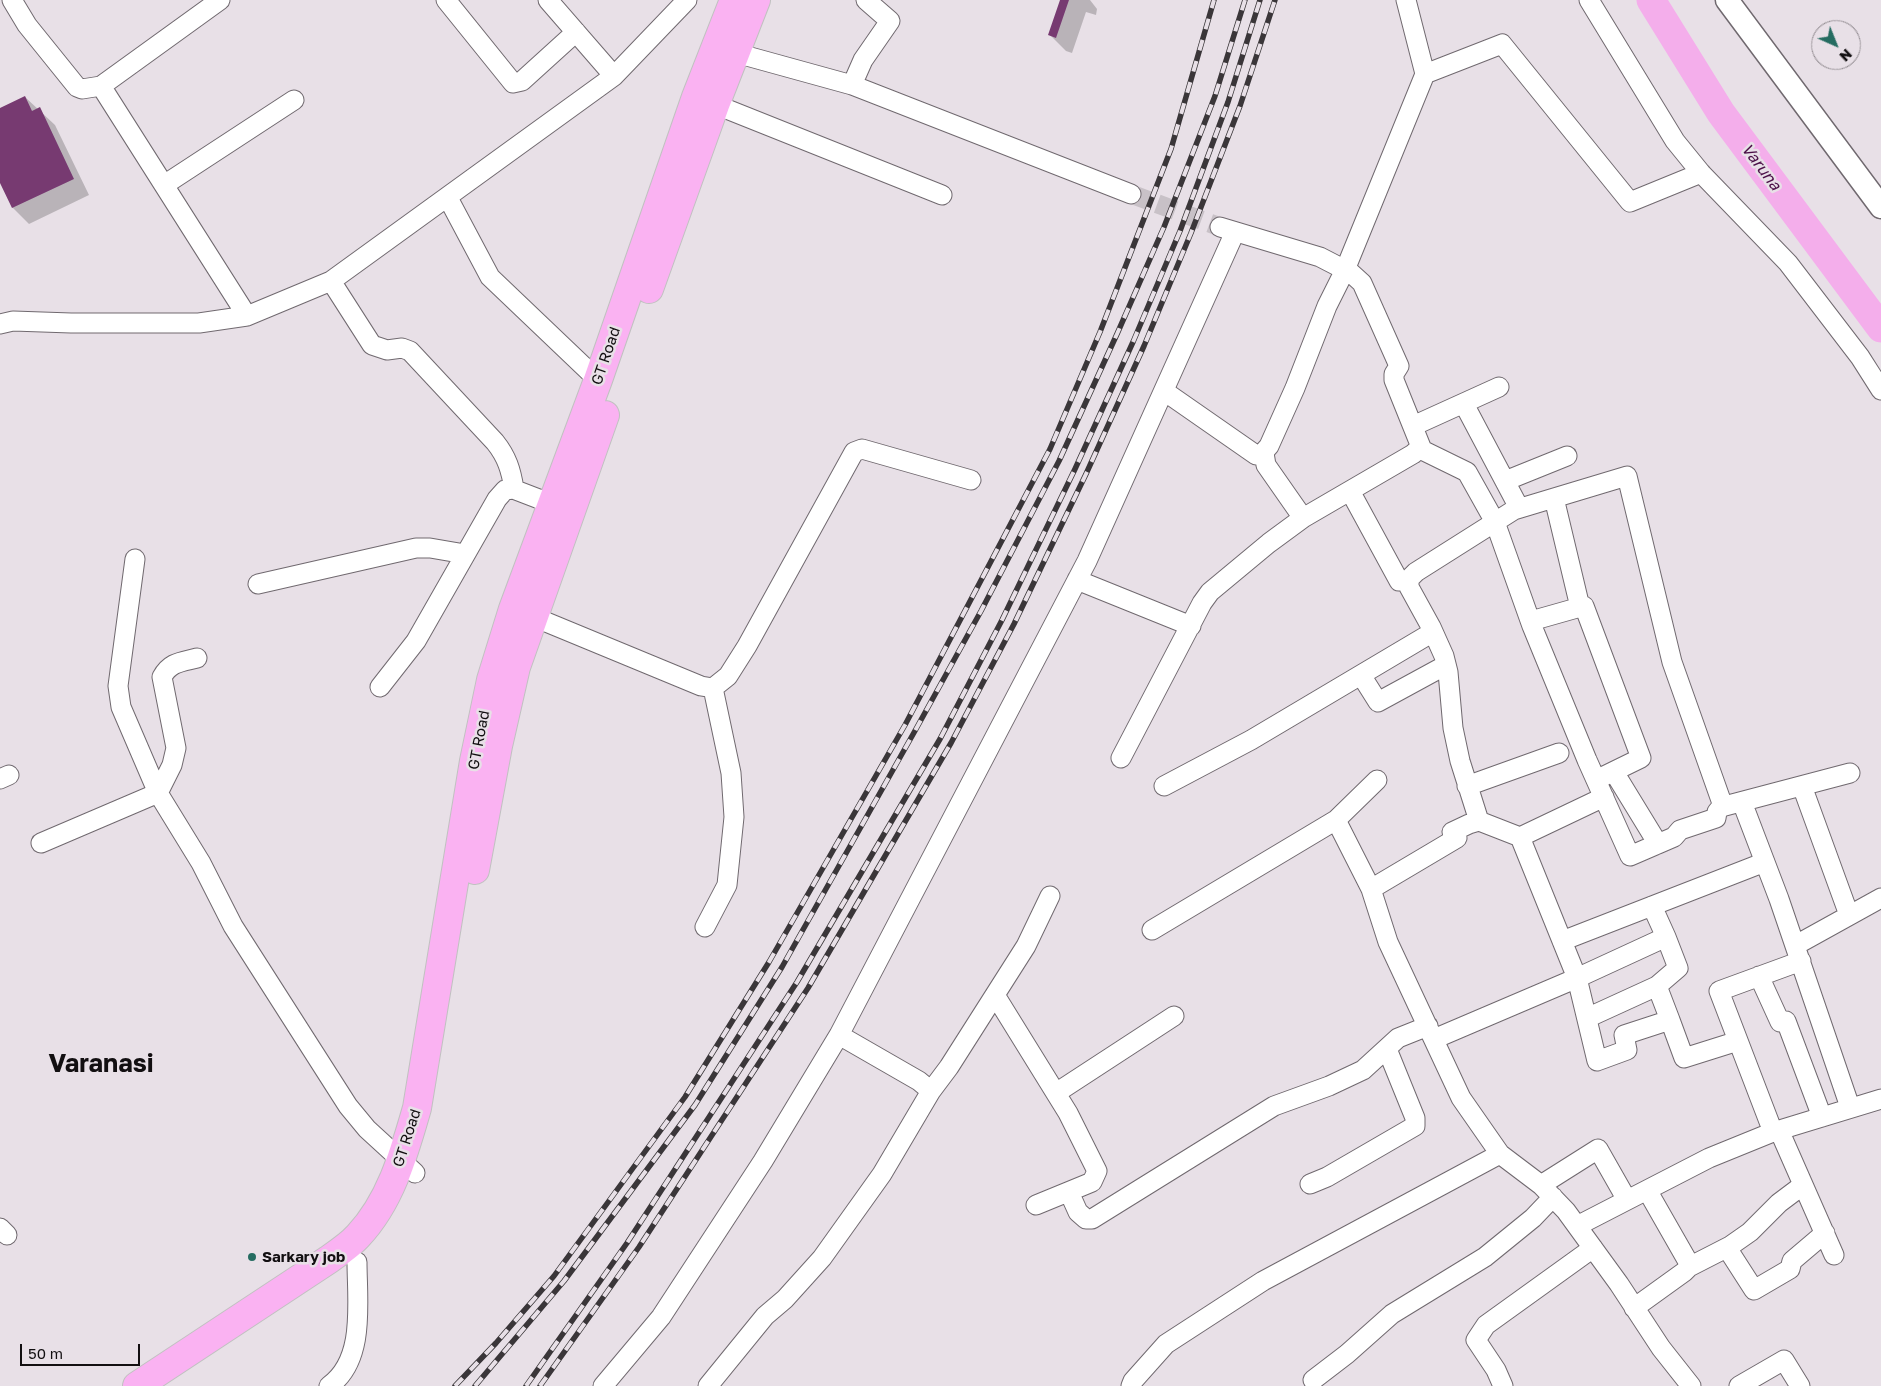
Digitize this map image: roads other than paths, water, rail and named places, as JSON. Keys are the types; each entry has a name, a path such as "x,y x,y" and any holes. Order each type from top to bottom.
{"highway":[{"name":"GT Road","path":"725,50 734,0"},
{"name":"GT Road","path":"137,1386 167,1380 357,1262 384,1231 408,1167 417,1108 455,927 474,761 491,680 507,664 534,617 647,268 705,101 725,50 756,0"},
{"name":"GT Road","path":"507,664 513,609 598,380 647,268"},
{"name":"GT Road","path":"167,1380 358,1237 408,1167"}],"street":[{"path":"12,0 27,25 77,87 82,89 101,86 220,0"},
{"path":"446,0 513,83 522,81 576,32"},
{"path":"548,0 614,76"},
{"path":"0,324 13,321 199,323 247,316 331,282 614,76 687,0"},
{"path":"852,85 863,60 890,21 866,0"},
{"path":"1302,518 1266,465 1264,453 1273,438 1295,388 1327,306 1345,270 1425,74 1406,0"},
{"path":"1589,0 1675,141 1701,173 1788,263 1860,357 1881,390"},
{"path":"1727,0 1881,208"},
{"path":"1425,74 1502,44 1630,202 1701,173"},
{"path":"725,50 852,85 1132,194"},
{"path":"101,86 247,316"},
{"path":"164,186 294,100"},
{"path":"705,101 942,195"},
{"path":"448,198 490,276 598,380"},
{"path":"606,1385 661,1316 763,1162 839,1035 1076,580 1164,391 1227,230 1320,257 1345,270 1362,283 1399,366 1394,374 1394,380 1414,426 1420,442 1420,449"},
{"path":"331,282 372,345 388,350 402,348 410,351 496,442 505,454 510,466 514,489"},
{"path":"1414,426 1499,387"},
{"path":"1164,391 1256,455 1264,453"},
{"path":"1464,404 1517,504 1514,510"},
{"path":"534,617 701,686 713,688 728,676 747,646 854,452 862,449 971,480"},
{"path":"1121,758 1210,592 1302,518 1420,449"},
{"path":"1420,449 1468,472 1495,522 1530,621 1596,780 1630,856 1674,837 1680,830 1716,818 1718,810 1723,806 1850,773"},
{"path":"1504,481 1567,456"},
{"path":"1350,491 1399,581 1409,579 1416,572 1514,510 1627,476 1672,662 1723,806"},
{"path":"380,687 416,641 497,499 505,490 514,489 552,504"},
{"path":"1554,498 1580,607"},
{"path":"258,584 416,548 430,548 466,554"},
{"path":"135,559 118,686 121,706 158,793 202,863 233,926 348,1106 367,1129 408,1167"},
{"path":"1409,579 1409,587 1433,632 1446,665 1456,742 1467,786 1480,821"},
{"path":"1076,580 1191,626"},
{"path":"1530,621 1584,606 1641,758 1596,780"},
{"path":"1164,786 1251,740 1433,632"},
{"path":"41,843 158,793 172,765 176,748 162,677 166,669 171,665 197,658"},
{"path":"1361,675 1378,702 1446,665"},
{"path":"705,926 727,885 734,817 730,773 713,688"},
{"path":"1467,786 1559,753"},
{"path":"1614,772 1658,844"},
{"path":"1152,930 1336,820 1377,780"},
{"path":"1802,786 1849,915"},
{"path":"1371,888 1457,838 1452,832 1469,824 1480,821 1520,836 1604,797"},
{"path":"1742,802 1798,953 1850,1107"},
{"path":"1336,820 1371,888 1388,942 1461,1098 1500,1154 1547,1191 1566,1211 1691,1386"},
{"path":"1520,836 1576,978 1597,1061 1627,1050 1624,1035 1670,1020"},
{"path":"1562,940 1765,862"},
{"path":"708,1386 765,1316 785,1299 822,1258 882,1174 931,1091 949,1067 1026,946 1050,896"},
{"path":"1834,1255 1803,1185 1776,1131 1719,992 1759,976 1798,953 1849,915 1881,898"},
{"path":"1586,1018 1656,986 1678,968 1652,906"},
{"path":"1069,1192 1078,1212 1086,1219 1092,1219 1274,1106 1329,1086 1363,1070 1398,1038 1431,1033 1576,978 1666,937"},
{"path":"1759,976 1780,1022 1786,1021 1822,1116"},
{"path":"1656,986 1684,1058 1738,1040"},
{"path":"995,995 1068,1113 1097,1171 1092,1182 1036,1205"},
{"path":"1056,1093 1174,1016"},
{"path":"839,1035 919,1081 931,1091"},
{"path":"1310,1184 1327,1177 1415,1126 1415,1118 1386,1049"},
{"path":"1577,1226 1709,1158 1776,1131 1881,1099"},
{"path":"1313,1380 1348,1354 1392,1314 1485,1257 1533,1218 1547,1191 1598,1149 1627,1200"},
{"path":"1131,1386 1133,1381 1166,1344 1263,1281 1500,1154"},
{"path":"1634,1308 1684,1272 1688,1266 1727,1248 1750,1232 1779,1203 1803,1185"},
{"path":"1647,1190 1687,1260 1688,1266"},
{"path":"1727,1248 1754,1290 1790,1269 1792,1261 1825,1233"},
{"path":"1503,1386 1496,1370 1476,1340 1486,1325 1593,1248"},
{"path":"329,1386 348,1365 357,1341 357,1262"},
{"path":"1739,1386 1784,1360 1800,1386"}],"waterway":[{"name":"Varuna","path":"1651,0 1721,113 1881,328"}],"tunnel":[{"path":"1131,194 1220,227"}],"railway":[{"path":"455,1386 496,1343 554,1276 685,1097 769,962 905,725 1050,449 1100,332 1171,149 1214,0"},
{"path":"475,1386 564,1281 695,1105 782,967 916,729 981,611 1059,461 1117,334 1164,227 1215,96 1245,0"},
{"path":"526,1386 627,1243 797,982 940,739 1002,620 1075,469 1133,342 1180,231 1228,102 1260,0"},
{"path":"540,1386 639,1247 808,988 951,743 1014,624 1086,474 1144,346 1191,233 1240,106 1275,0"}],"place":[{"name":"Sarkary job","path":"252,1257"}],"district":[{"name":"Varanasi","path":"101,1064"}]}
